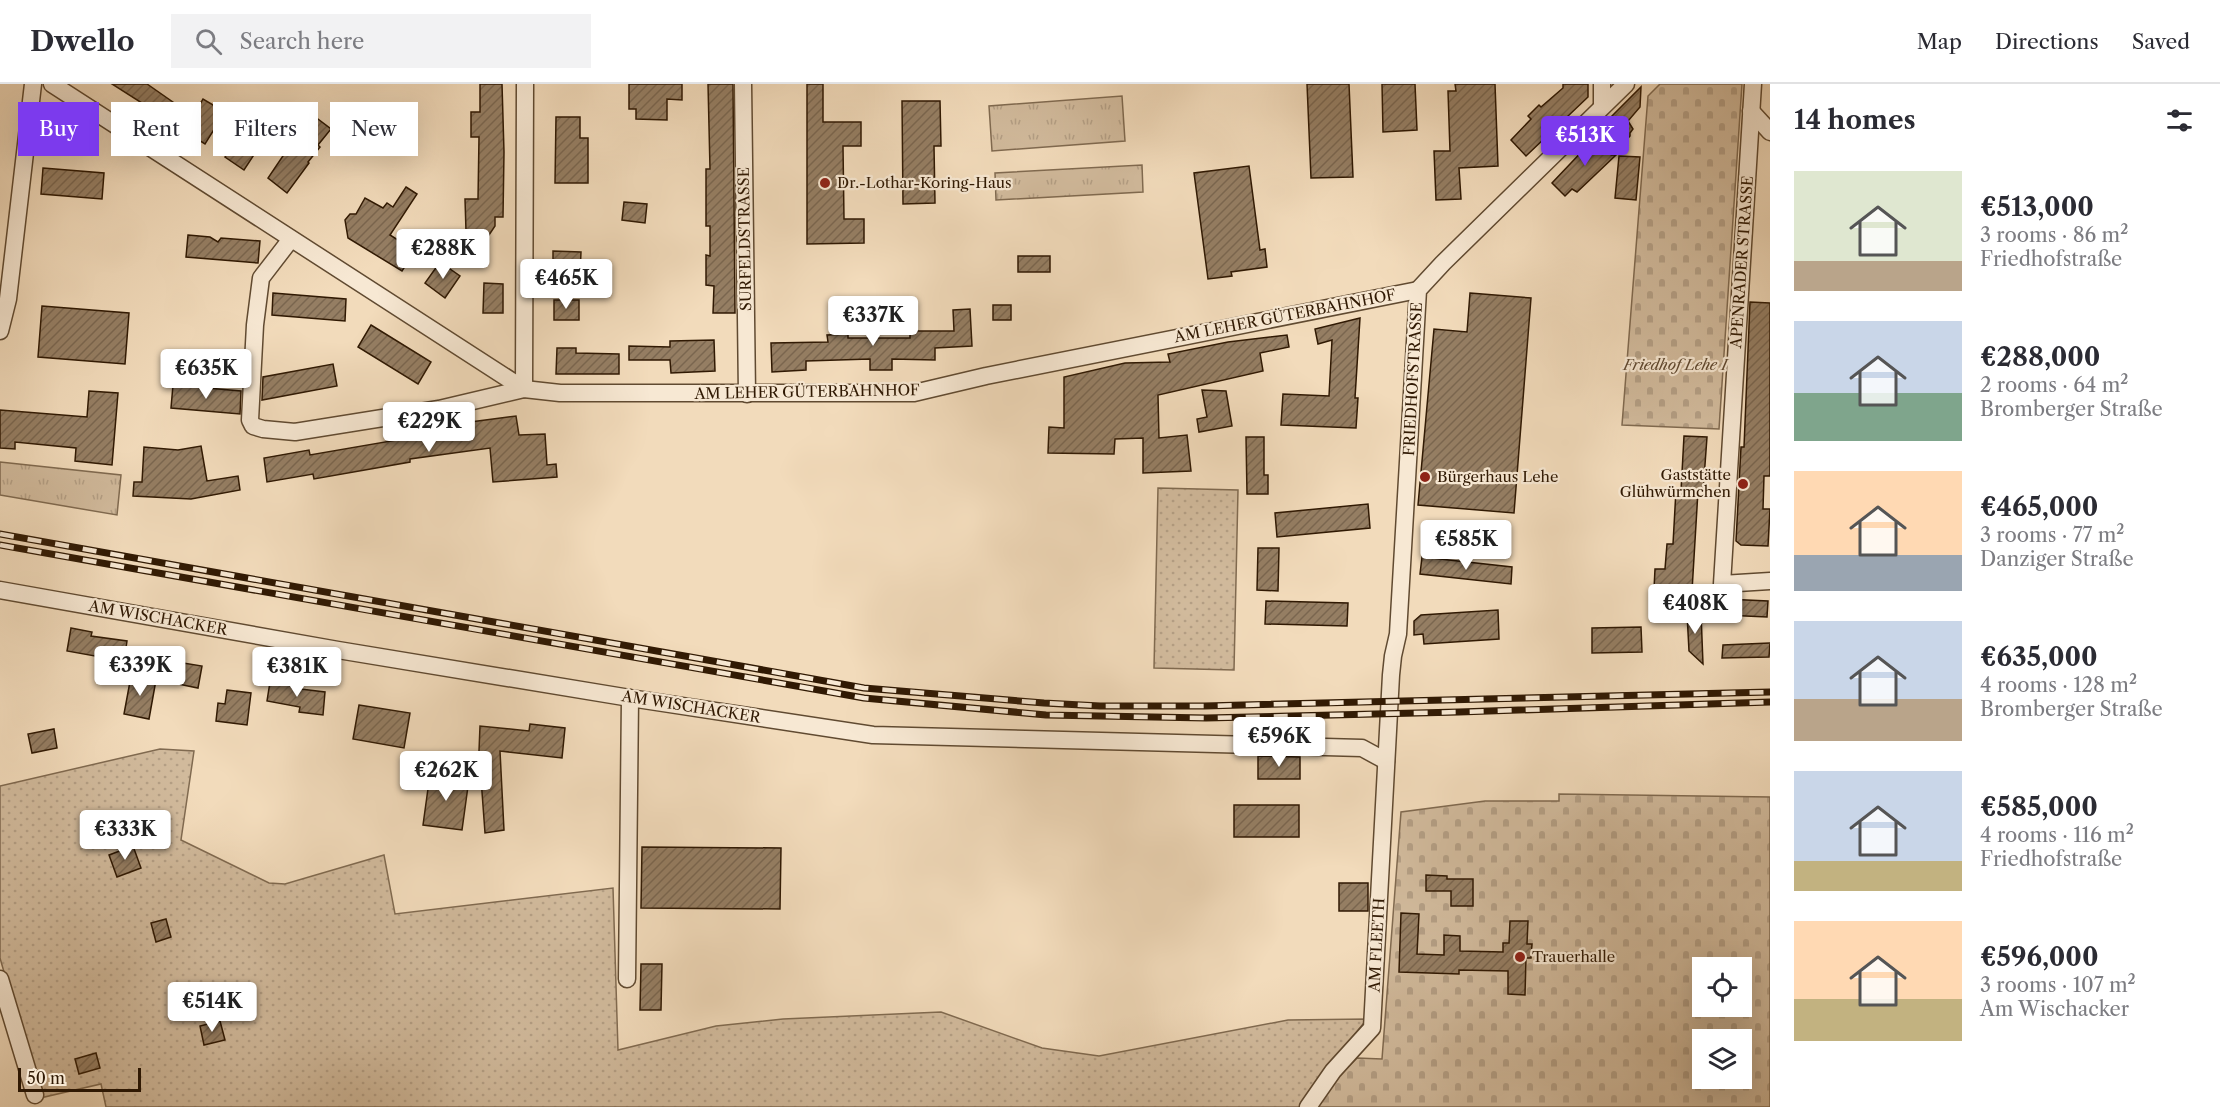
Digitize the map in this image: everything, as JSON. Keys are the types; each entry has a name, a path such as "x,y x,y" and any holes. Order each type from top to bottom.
{"street":[{"path":"0,331 8,299 33,84"},
{"path":"52,84 524,389"},
{"path":"524,389 525,84"},
{"name":"SURFELDSTRASSE","path":"743,84 747,394"},
{"path":"1602,84 1602,106"},
{"name":"FRIEDHOFSTRASSE","path":"1386,760 1392,665 1398,634 1418,290 1626,84"},
{"name":"APENRADER STRASSE","path":"1753,84 1722,584 1770,581"},
{"path":"1751,111 1770,132"},
{"name":"AM LEHER GÜTERBAHNHOF","path":"291,239 261,278 255,325 250,420 254,426 263,429 294,432 439,409 524,389 560,393 914,393 986,376 1418,290"},
{"name":"AM WISCHACKER","path":"0,590 326,648 873,735 1362,748 1386,760"},
{"path":"627,979 630,698"},
{"name":"AM FLEETH","path":"1308,1107 1333,1071 1372,1028 1386,760"},
{"path":"0,979 35,1095"}],"green space":[{"name":"Friedhof Lehe I","path":"1660,84 1742,84 1719,429 1622,425 1648,96"},
{"path":"1122,96 1125,141 992,151 989,106"},
{"path":"1142,165 1143,192 996,200 995,173"},
{"path":"0,462 121,475 117,515 0,495"},
{"path":"1158,488 1238,490 1234,670 1154,668"},
{"path":"160,749 194,751 181,840 269,883 285,884 384,855 395,914 613,888 618,1050 716,1026 783,1019 941,1012 1042,1048 1099,1056 1288,1020 1367,1019 1330,1065 1301,1107 106,1107 101,1084 40,1098 0,958 0,786"},
{"path":"1559,794 1770,797 1770,1107 1317,1107 1334,1081 1357,1058 1382,1059 1401,812 1485,801 1559,801"}],"building":[{"path":"112,84 147,84 173,102 140,102"},
{"path":"480,84 502,84 504,152 503,217 495,217 495,226 479,250 478,231 466,231 465,199 478,199 479,137 471,137 471,112 480,112"},
{"path":"629,84 682,84 682,100 667,99 667,120 636,119 636,109 629,109"},
{"path":"708,84 733,84 735,313 713,313 714,286 706,285 706,255 710,256 710,226 706,226 706,169 710,169"},
{"name":"Dr.-Lothar-Koring-Haus","path":"807,84 823,84 823,122 861,122 861,146 843,146 844,219 864,219 864,243 807,244"},
{"path":"1307,84 1349,84 1353,177 1311,178"},
{"path":"1382,84 1415,84 1417,130 1383,132"},
{"path":"1455,84 1495,84 1498,166 1459,168 1461,199 1436,200 1434,151 1450,151 1448,91 1456,91"},
{"path":"1563,84 1588,84 1588,97 1526,156 1511,140 1531,119 1528,116 1563,88"},
{"path":"1641,87 1640,107 1628,121 1633,129 1621,146 1602,126"},
{"path":"203,99 213,105 213,131 205,144 201,141 201,102"},
{"path":"902,101 940,101 941,146 934,146 935,203 903,204"},
{"path":"556,117 580,117 580,138 588,138 588,183 555,183"},
{"path":"318,119 330,130 318,145"},
{"path":"1589,144 1621,146 1612,155 1616,155 1577,192 1572,189 1565,196 1552,183"},
{"path":"226,156 253,156 244,170"},
{"path":"283,156 313,156 287,193 268,178"},
{"path":"1619,156 1640,157 1636,200 1615,198"},
{"path":"1249,166 1260,250 1265,249 1267,267 1231,272 1232,276 1208,279 1194,173"},
{"path":"43,168 104,173 102,199 41,194"},
{"path":"406,187 417,194 390,235 415,251 402,271 348,238 345,220 350,214 356,214 365,198 383,208 387,203 393,207"},
{"path":"624,202 647,204 645,223 622,220"},
{"path":"188,235 210,237 218,242 221,238 260,241 258,263 186,257"},
{"path":"553,251 581,252 580,274 553,274"},
{"path":"1018,256 1050,256 1050,272 1018,272"},
{"path":"440,262 460,276 445,298 425,283"},
{"path":"484,283 503,284 503,313 483,313"},
{"path":"273,293 346,299 345,321 272,315"},
{"path":"1470,293 1531,298 1514,513 1418,505 1434,329 1467,332"},
{"path":"554,300 579,300 579,320 554,320"},
{"path":"1750,302 1770,303 1770,476 1764,476 1763,509 1770,509 1768,546 1741,545 1736,541 1741,447 1744,447"},
{"path":"993,305 1011,305 1011,320 993,320"},
{"path":"42,306 129,313 125,364 38,357"},
{"path":"970,309 972,346 935,348 935,360 892,359 892,370 870,370 870,359 806,361 806,370 772,372 771,343 828,342 827,335 848,334 848,338 910,338 910,331 954,331 953,310"},
{"path":"1360,318 1355,398 1358,398 1356,428 1281,425 1283,394 1329,396 1332,340 1318,344 1315,329"},
{"path":"371,325 431,362 418,384 358,347"},
{"path":"1287,335 1289,347 1260,353 1263,371 1158,395 1159,438 1187,435 1191,471 1143,473 1143,438 1115,439 1114,454 1048,453 1049,427 1064,428 1064,377 1125,363 1170,362 1168,354 1228,342"},
{"path":"714,340 715,371 671,373 670,360 629,360 629,346 670,347 670,341"},
{"path":"557,348 576,348 576,353 619,354 619,374 556,374"},
{"path":"333,364 337,386 262,400 263,377"},
{"path":"173,385 241,391 240,414 171,408"},
{"path":"1202,390 1226,391 1232,426 1199,432 1197,419 1207,417"},
{"path":"89,391 118,393 112,465 75,461 76,448 15,442 15,449 0,448 0,410 87,417"},
{"path":"516,416 519,435 545,434 547,465 556,464 557,477 493,482 490,448 410,459 410,462 314,479 313,474 267,482 264,458 309,450 310,455 426,435 425,428"},
{"path":"1684,436 1707,437 1703,492 1698,491 1692,591 1654,589 1655,569 1665,569 1667,544 1673,544 1676,490 1681,491"},
{"path":"1246,437 1264,437 1264,475 1268,475 1268,494 1247,494"},
{"path":"201,446 207,481 238,476 240,490 191,499 133,496 134,482 142,482 144,447 178,450"},
{"path":"1368,504 1370,528 1277,537 1275,513"},
{"path":"1258,548 1279,548 1278,591 1257,590"},
{"path":"1422,557 1512,567 1511,584 1420,574"},
{"path":"1725,599 1768,601 1767,617 1724,615"},
{"path":"1266,601 1348,603 1347,626 1265,624"},
{"path":"1498,610 1499,639 1424,644 1423,634 1414,635 1414,621 1421,615"},
{"path":"1687,613 1701,613 1703,664 1689,651"},
{"path":"1641,627 1642,652 1592,653 1592,628"},
{"path":"71,628 92,632 91,636 127,641 122,675 99,671 101,657 67,651"},
{"path":"1770,643 1769,657 1722,658 1723,645"},
{"path":"171,661 202,666 198,688 168,682"},
{"path":"131,676 156,680 149,719 124,714"},
{"path":"270,682 293,686 292,688 325,692 323,715 299,712 300,707 267,701"},
{"path":"227,690 251,693 247,725 216,721 218,703 225,704"},
{"path":"359,705 410,713 404,748 353,739"},
{"path":"530,724 565,728 562,758 500,751 504,830 485,833 479,751 480,726 529,731"},
{"path":"54,729 57,748 32,753 28,734"},
{"path":"1258,756 1300,757 1300,779 1258,779"},
{"path":"430,774 469,779 462,830 423,825"},
{"path":"1234,805 1299,805 1299,837 1234,837"},
{"path":"133,846 141,868 117,877 109,855"},
{"path":"642,847 781,848 780,909 641,908"},
{"path":"1426,875 1447,876 1447,879 1473,879 1473,906 1451,906 1451,891 1426,891"},
{"path":"1339,883 1368,883 1368,911 1339,911"},
{"path":"1401,913 1419,914 1417,954 1444,955 1444,935 1460,936 1460,951 1503,952 1503,943 1509,943 1510,921 1528,921 1527,944 1532,944 1531,958 1526,958 1525,995 1508,994 1508,971 1459,970 1459,974 1399,972"},
{"path":"166,919 171,937 156,942 151,923"},
{"path":"641,964 662,964 661,1010 640,1010"},
{"path":"220,1021 225,1040 204,1045 200,1026"},
{"path":"96,1053 100,1068 79,1074 75,1059"}],"railway":[{"path":"0,534 864,688 1100,706 1204,706 1770,692"},
{"path":"0,545 864,698 1046,715 1206,718 1770,702"}],"place":[{"name":"Dr.-Lothar-Koring-Haus","path":"825,183"},
{"name":"Bürgerhaus Lehe","path":"1425,477"},
{"name":"Gaststätte Glühwürmchen","path":"1743,484"},
{"name":"Trauerhalle","path":"1520,957"}]}
